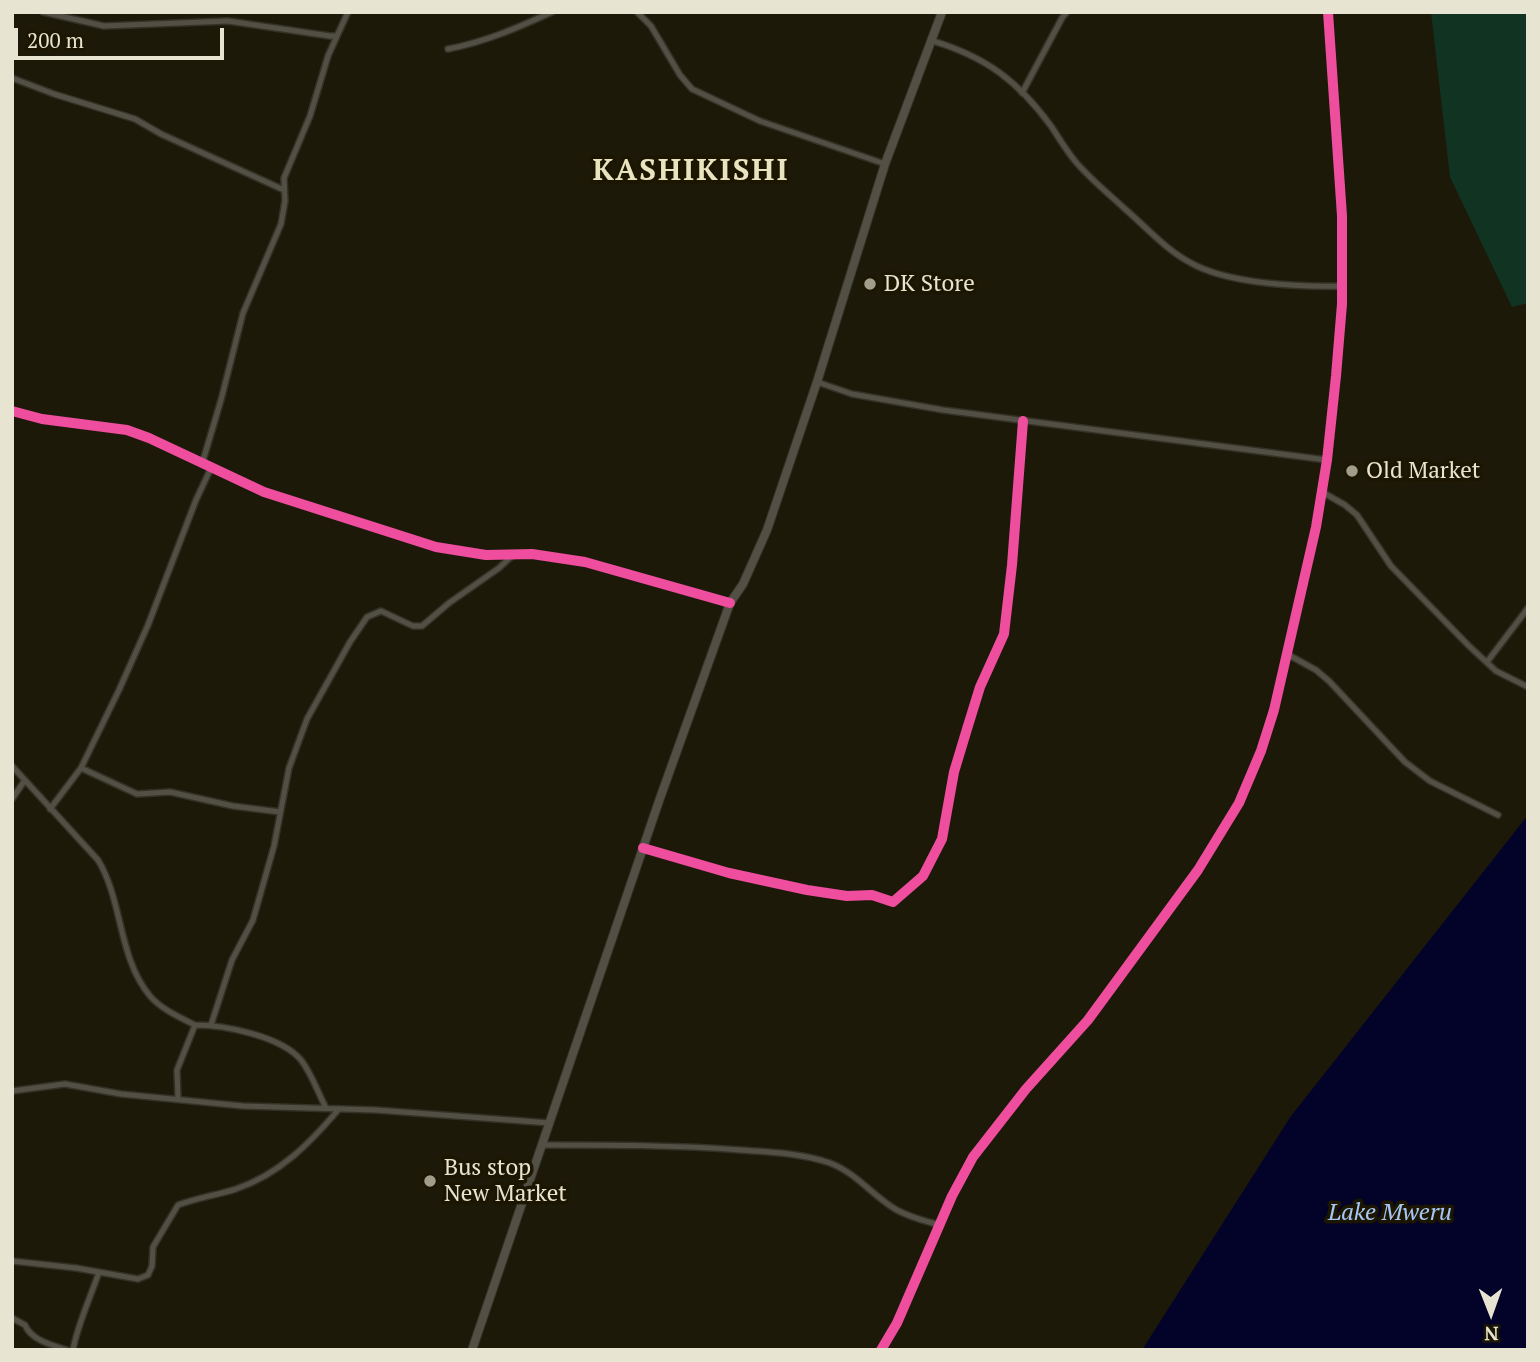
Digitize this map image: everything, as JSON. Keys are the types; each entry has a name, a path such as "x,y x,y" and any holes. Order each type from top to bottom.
{"main road":[{"path":"472,1350 643,848 730,603 743,584 767,530 817,382 885,164 942,12"}],"street":[{"path":"43,12 104,26 228,21 337,36"},
{"path":"202,464 243,313 281,224 285,201 284,178 310,116 328,57 348,12"},
{"path":"448,49 501,35 552,12"},
{"path":"637,12 651,26 680,75 692,89 760,121 885,164"},
{"path":"1022,93 1067,12"},
{"path":"881,1350 897,1323 963,1173 1026,1089 1088,1020 1198,870 1238,803 1261,751 1274,710 1300,602 1327,460 1342,286 1342,216 1328,12"},
{"path":"933,41 954,47 988,63 1012,80 1049,124 1074,160 1098,186 1189,262 1210,271 1265,282 1342,286"},
{"path":"12,78 135,119 161,134 284,190"},
{"path":"817,382 852,394 1023,421 1327,460"},
{"path":"12,411 42,419 127,430 264,492 436,547 486,555 532,554 585,562 730,603"},
{"path":"643,848 729,873 847,896 872,895 893,902 923,876 945,829 957,761 980,687 1004,634 1023,421"},
{"path":"50,809 81,768 148,625 211,468"},
{"path":"1322,492 1357,515 1391,566 1496,671 1528,687"},
{"path":"211,1025 232,960 253,920 274,846 289,768 307,719 350,642 367,617 381,611 413,626 422,626 449,603 499,568 513,554"},
{"path":"1487,662 1528,608"},
{"path":"1287,654 1316,670 1329,681 1418,773 1498,815"},
{"path":"12,766 98,860 104,870 129,955 148,994 170,1012 195,1025 211,1025 274,1042 292,1052 303,1063 326,1108"},
{"path":"81,768 137,794 170,792 233,806 280,812"},
{"path":"12,799 25,780"},
{"path":"178,1099 177,1070 195,1025"},
{"path":"12,1091 65,1084 121,1094 243,1106 326,1108 550,1124"},
{"path":"12,1261 138,1279 148,1275 152,1266 153,1247 178,1205 260,1180 286,1163 311,1141 339,1109"},
{"path":"543,1145 718,1149 808,1158 847,1171 893,1208 912,1218 940,1226"},
{"path":"73,1350 76,1333 82,1324 99,1272"},
{"path":"12,1318 25,1325 33,1336 67,1350"}],"green space":[{"path":"1431,12 1528,12 1528,303 1512,307 1450,177"}],"water":[{"name":"Lake Mweru","path":"1528,815 1528,1350 1142,1350 1291,1116"}],"cycle path":[{"path":"881,1350 897,1323 952,1196 973,1157 1026,1089 1088,1020 1198,870 1239,803 1261,751 1274,710 1316,527 1327,460 1336,376 1342,304 1342,216 1328,12"},
{"path":"12,411 42,419 127,430 264,492 436,547 486,555 532,554 585,562 730,603"},
{"path":"643,848 729,873 807,890 847,896 872,895 893,902 923,876 942,839 954,772 967,729 980,687 1004,634 1023,421"}],"place":[{"name":"DK Store","path":"870,284"},
{"name":"Old Market","path":"1352,471"},
{"name":"Bus stop New Market","path":"430,1181"}],"district":[{"name":"KASHIKISHI","path":"691,171"}]}
